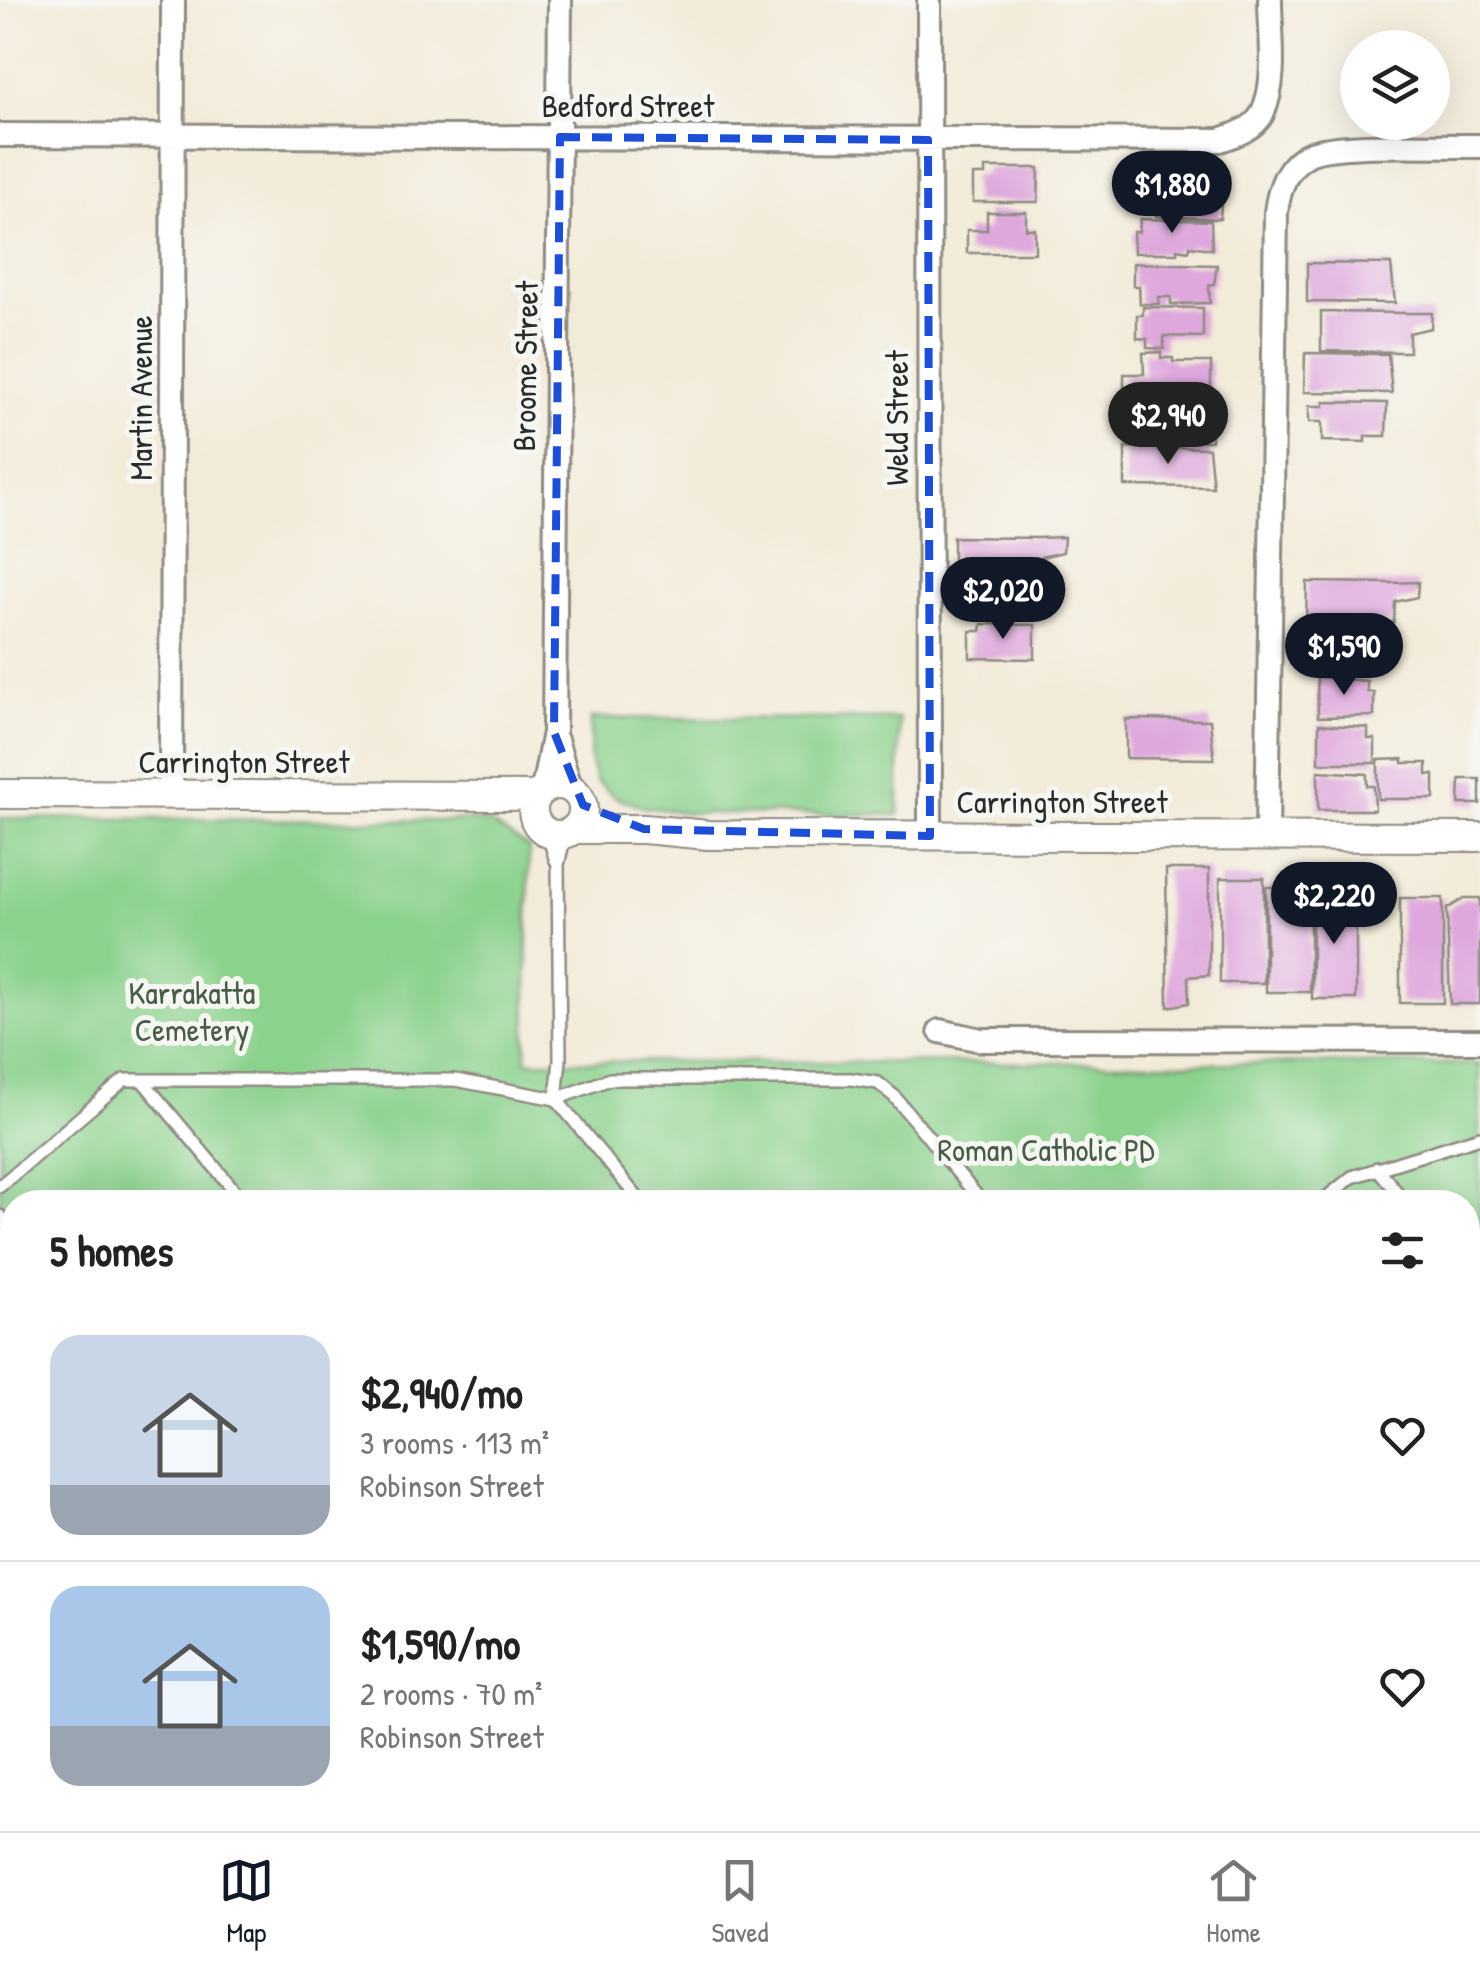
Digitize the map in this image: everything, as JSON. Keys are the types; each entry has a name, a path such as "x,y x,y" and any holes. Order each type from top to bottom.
{"street":[{"name":"Martin Avenue","path":"172,796 173,0"},
{"name":"Broome Street","path":"556,811 560,0"},
{"name":"Weld Street","path":"928,0 930,836"},
{"name":"Bedford Street","path":"0,135 1220,140 1252,126 1262,114 1271,70 1270,0"},
{"path":"1267,836 1276,212 1280,185 1308,155 1332,148 1480,146"},
{"name":"Carrington Street","path":"0,794 488,798 644,829 708,835 1480,837"},
{"path":"940,1032 981,1040 1480,1041"}],"lane":[{"name":"Broome Street","path":"556,811 556,1099"},
{"path":"0,1186 124,1080 455,1080 556,1099 610,1079 852,1079 878,1083 894,1096 972,1190"},
{"path":"142,1080 234,1190"},
{"path":"556,1099 630,1190"},
{"path":"1336,1190 1352,1177 1480,1137"},
{"path":"1377,1168 1394,1190"}],"highlighted area":[{"path":"560,137 928,140 930,836 644,829 583,805 554,732"}],"green space":[{"path":"591,718 899,719 899,815 690,813 643,807 615,797 596,781 590,760"},
{"name":"Karrakatta Cemetery","path":"0,818 486,821 529,848 526,1061 1480,1064 1480,1190 0,1190"}],"building":[{"path":"985,168 1039,168 1038,202 973,202 973,175 985,175"},
{"path":"1167,178 1213,180 1213,190 1222,191 1220,219 1156,216 1149,213 1149,206 1138,205 1139,190 1167,191"},
{"path":"987,212 1026,212 1026,229 1035,229 1035,253 967,253 967,230 987,230"},
{"path":"1140,219 1211,221 1212,249 1190,246 1189,251 1177,249 1177,253 1134,253 1133,232 1139,232"},
{"path":"1133,263 1217,265 1214,284 1209,285 1210,303 1171,304 1171,297 1158,297 1159,304 1140,304 1139,286 1133,286"},
{"path":"1307,263 1391,264 1395,303 1307,302"},
{"path":"1143,307 1203,308 1203,337 1164,336 1164,349 1147,348 1147,339 1137,338 1137,315 1143,315"},
{"path":"1321,312 1432,313 1431,328 1409,333 1409,352 1321,351"},
{"path":"1161,352 1161,358 1173,358 1173,362 1211,362 1211,398 1124,399 1124,374 1144,374 1143,353"},
{"path":"1305,353 1388,354 1392,393 1304,392"},
{"path":"1324,402 1387,403 1386,436 1365,436 1365,442 1322,441 1322,422 1309,422 1309,406 1324,406"},
{"path":"1157,406 1211,407 1211,441 1145,440 1146,413 1157,413"},
{"path":"1125,447 1209,448 1213,487 1125,486"},
{"path":"953,537 1064,537 1063,552 1041,557 1041,577 953,576"},
{"path":"1307,582 1418,582 1417,597 1395,602 1394,622 1306,621"},
{"path":"982,624 1035,625 1035,659 970,658 970,631 981,631"},
{"path":"1316,630 1365,634 1365,645 1372,645 1372,669 1316,670"},
{"path":"1317,677 1367,681 1367,692 1374,692 1374,716 1318,717"},
{"path":"1126,719 1210,720 1214,759 1126,758"},
{"path":"1319,724 1368,728 1368,739 1375,739 1375,763 1319,763"},
{"path":"1403,759 1403,763 1427,763 1427,775 1434,775 1434,799 1378,799 1378,760"},
{"path":"1318,771 1367,774 1367,786 1374,786 1375,810 1318,810"},
{"path":"1460,779 1480,779 1480,804 1459,804"},
{"path":"1166,869 1209,869 1209,975 1188,977 1189,1003 1168,1007"},
{"path":"1220,878 1264,878 1264,983 1220,983"},
{"path":"1266,887 1310,887 1310,992 1266,992"},
{"path":"1312,894 1356,894 1356,999 1312,999"},
{"path":"1400,898 1443,898 1443,1003 1400,1003"},
{"path":"1465,898 1480,898 1480,1004 1450,1004 1447,909"}],"park label":[{"name":"Roman Catholic PD","path":"1046,1149"}]}
